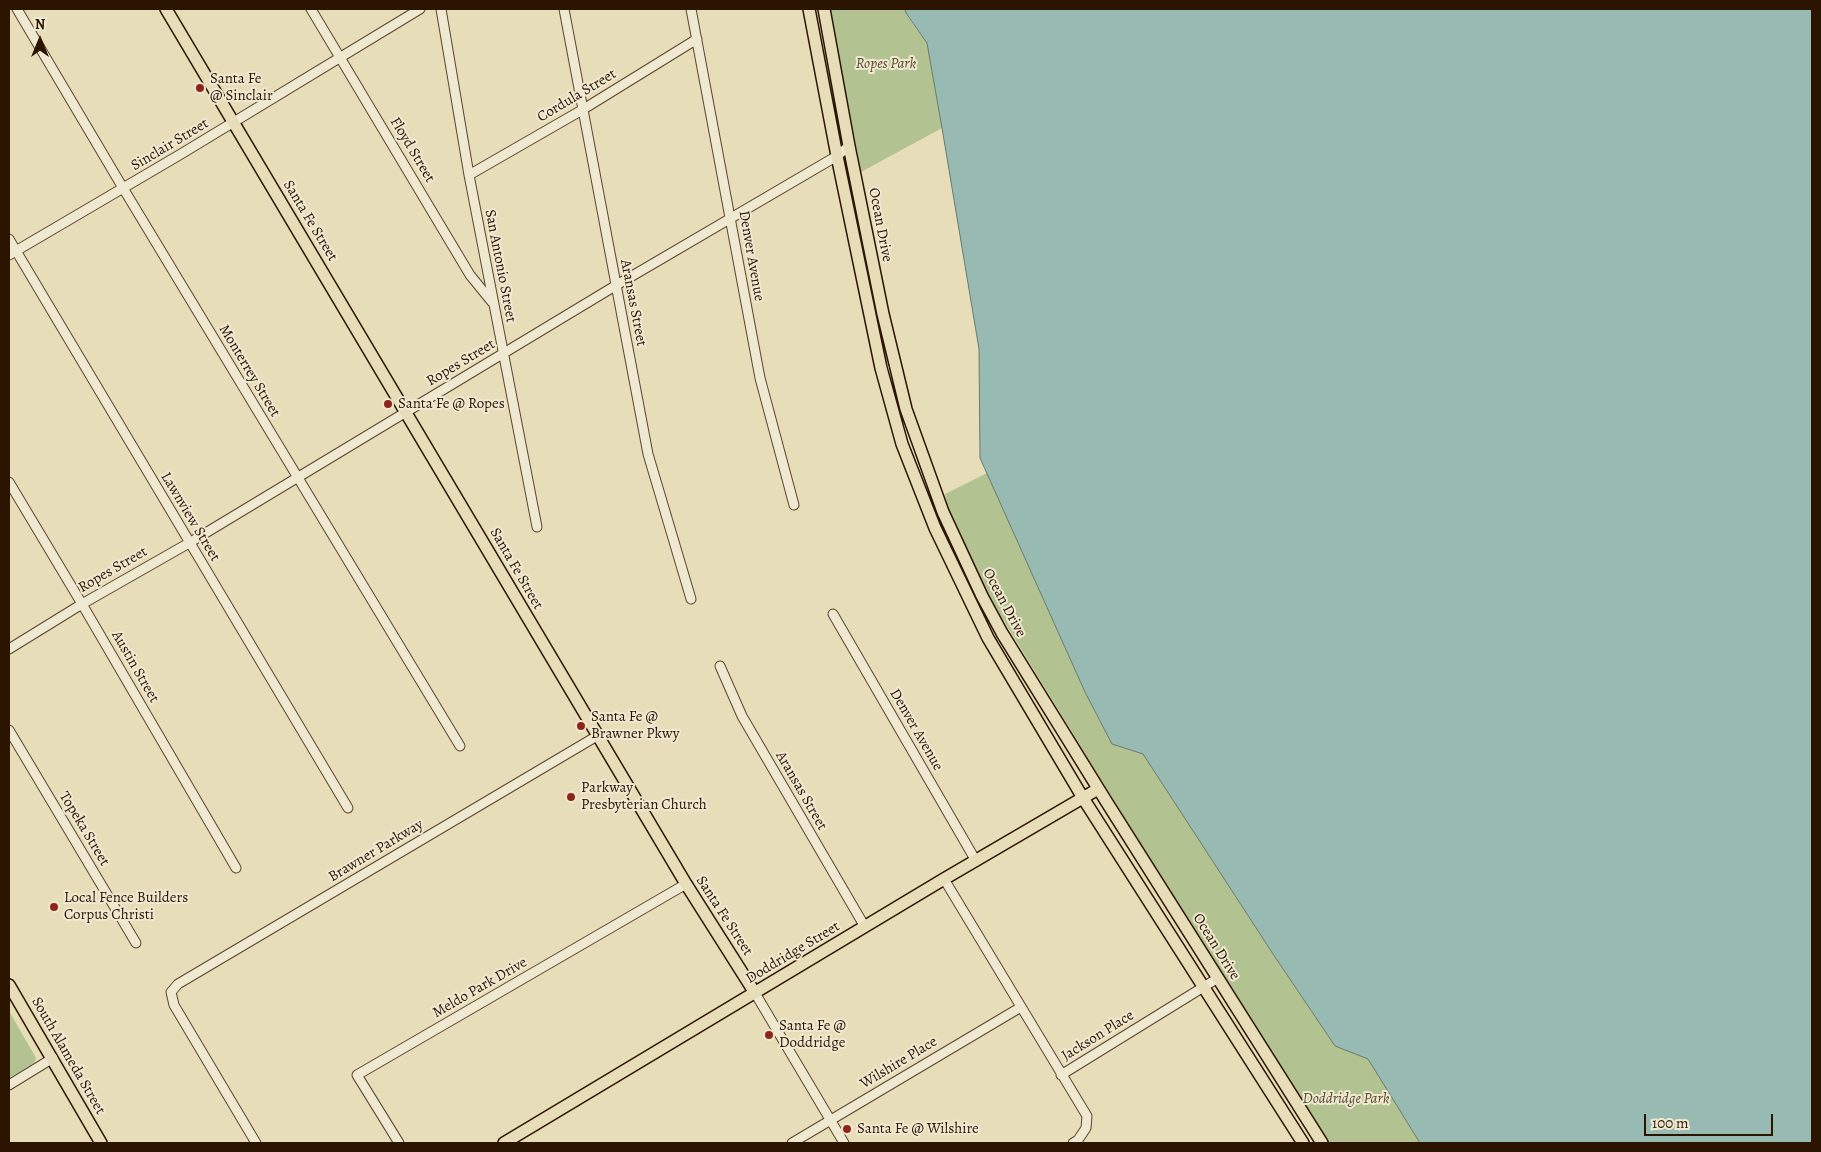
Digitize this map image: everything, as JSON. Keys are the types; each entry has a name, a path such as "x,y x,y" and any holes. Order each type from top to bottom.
{"main road":[{"name":"Santa Fe Street","path":"166,9 597,736 686,884 755,993"},
{"name":"Ocean Drive","path":"809,9 860,271 881,368 902,444 935,528 988,638 1083,798 1304,1143"},
{"name":"Ocean Drive","path":"824,9 849,146 894,365 906,409 943,512 982,596 1002,633 1098,789 1322,1143"},
{"path":"860,271 873,266"},
{"path":"870,317 883,314"},
{"path":"881,368 894,365"},
{"path":"893,413 906,409"},
{"path":"954,569 966,562"},
{"name":"Doddridge Street","path":"504,1143 944,879 1098,789"},
{"name":"South Alameda Street","path":"9,984 12,997 53,1058 101,1143"},
{"path":"1246,1055 1260,1045"},
{"path":"1283,1112 1297,1103"}],"street":[{"name":"Monterrey Street","path":"17,9 460,746"},
{"name":"Floyd Street","path":"311,9 470,275 493,303"},
{"name":"Sinclair Street","path":"12,253 234,122 420,9"},
{"name":"San Antonio Street","path":"440,9 469,175 536,527"},
{"name":"Aransas Street","path":"564,9 648,454 691,598"},
{"name":"Denver Avenue","path":"691,9 760,378 794,505"},
{"name":"Cordula Street","path":"469,175 582,110 697,39"},
{"name":"Ropes Street","path":"9,648 298,478 615,286 837,156 849,146"},
{"name":"Lawnview Street","path":"9,239 12,253 189,542 348,808"},
{"name":"Austin Street","path":"9,482 236,868"},
{"name":"Denver Avenue","path":"833,614 976,861"},
{"name":"Aransas Street","path":"720,666 742,716 865,927"},
{"name":"Topeka Street","path":"9,730 136,943"},
{"name":"Brawner Parkway","path":"256,1143 174,1005 171,992 178,984 597,736"},
{"path":"944,879 1062,1075"},
{"name":"Meldo Park Drive","path":"399,1143 357,1075 686,884"},
{"name":"Jackson Place","path":"1073,1143 1078,1140 1086,1128 1087,1116 1062,1075 1218,978"},
{"name":"Santa Fe Street","path":"755,993 844,1143"},
{"name":"Wilshire Place","path":"792,1143 1021,1007"},
{"path":"9,1085 53,1058"}],"green space":[{"name":"Ropes Park","path":"830,9 905,9 906,14 927,43 942,128 861,172"},
{"name":"Doddridge Park","path":"987,473 1085,692 1112,744 1143,754 1335,1046 1368,1059 1420,1143 1326,1143 993,603 972,562 946,502 945,494"},
{"path":"9,1011 36,1058 34,1063 9,1078"}],"water":[{"path":"905,9 1812,9 1812,1143 1420,1143 1368,1059 1335,1046 1143,754 1112,744 1085,692 980,458 979,349 927,43"}],"place":[{"name":"Santa Fe @ Sinclair","path":"200,88"},
{"name":"Santa Fe @ Ropes","path":"388,404"},
{"name":"Santa Fe @ Brawner Pkwy","path":"581,726"},
{"name":"Parkway Presbyterian Church","path":"571,797"},
{"name":"Local Fence Builders Corpus Christi","path":"54,907"},
{"name":"Santa Fe @ Doddridge","path":"769,1035"},
{"name":"Santa Fe @ Wilshire","path":"847,1129"}]}
